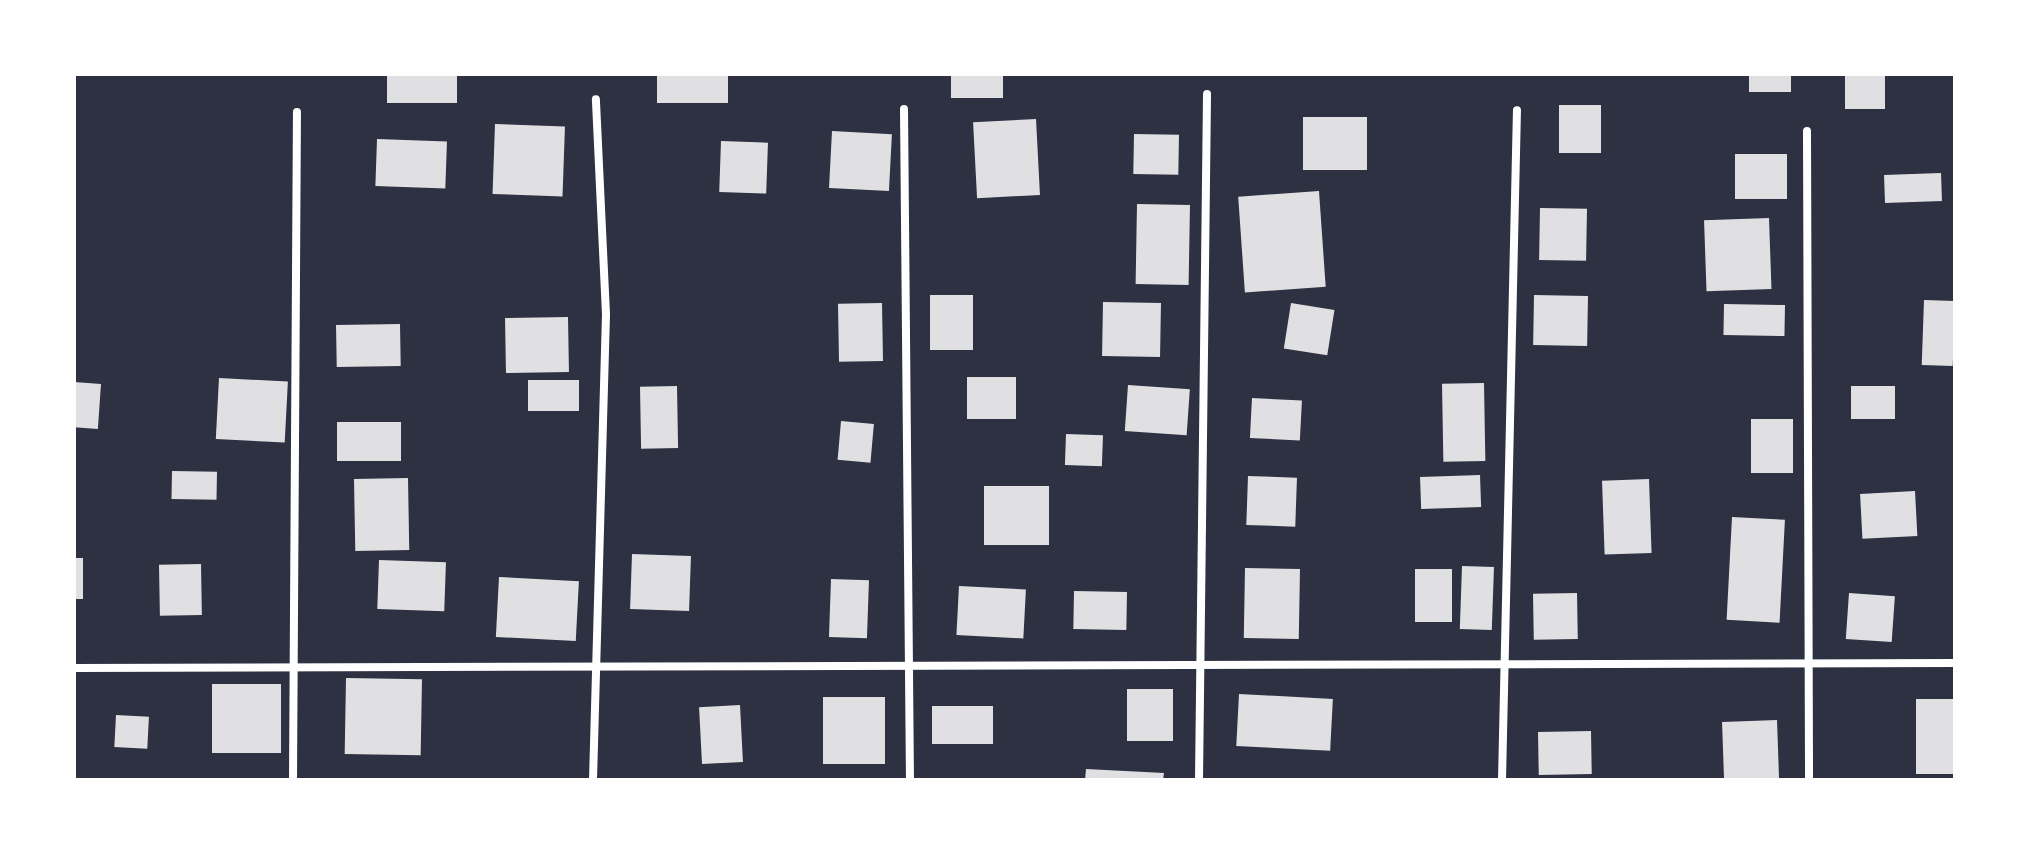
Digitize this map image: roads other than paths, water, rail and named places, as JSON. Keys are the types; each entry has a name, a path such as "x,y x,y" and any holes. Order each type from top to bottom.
{"street":[{"path":"1199,780 1207,94"},
{"path":"593,780 593,667 606,314 596,99"},
{"path":"904,109 910,780"},
{"path":"1502,780 1501,665 1517,110"},
{"path":"293,780 297,112"},
{"path":"1807,131 1809,780"},
{"path":"74,668 910,663 1955,663"}]}
